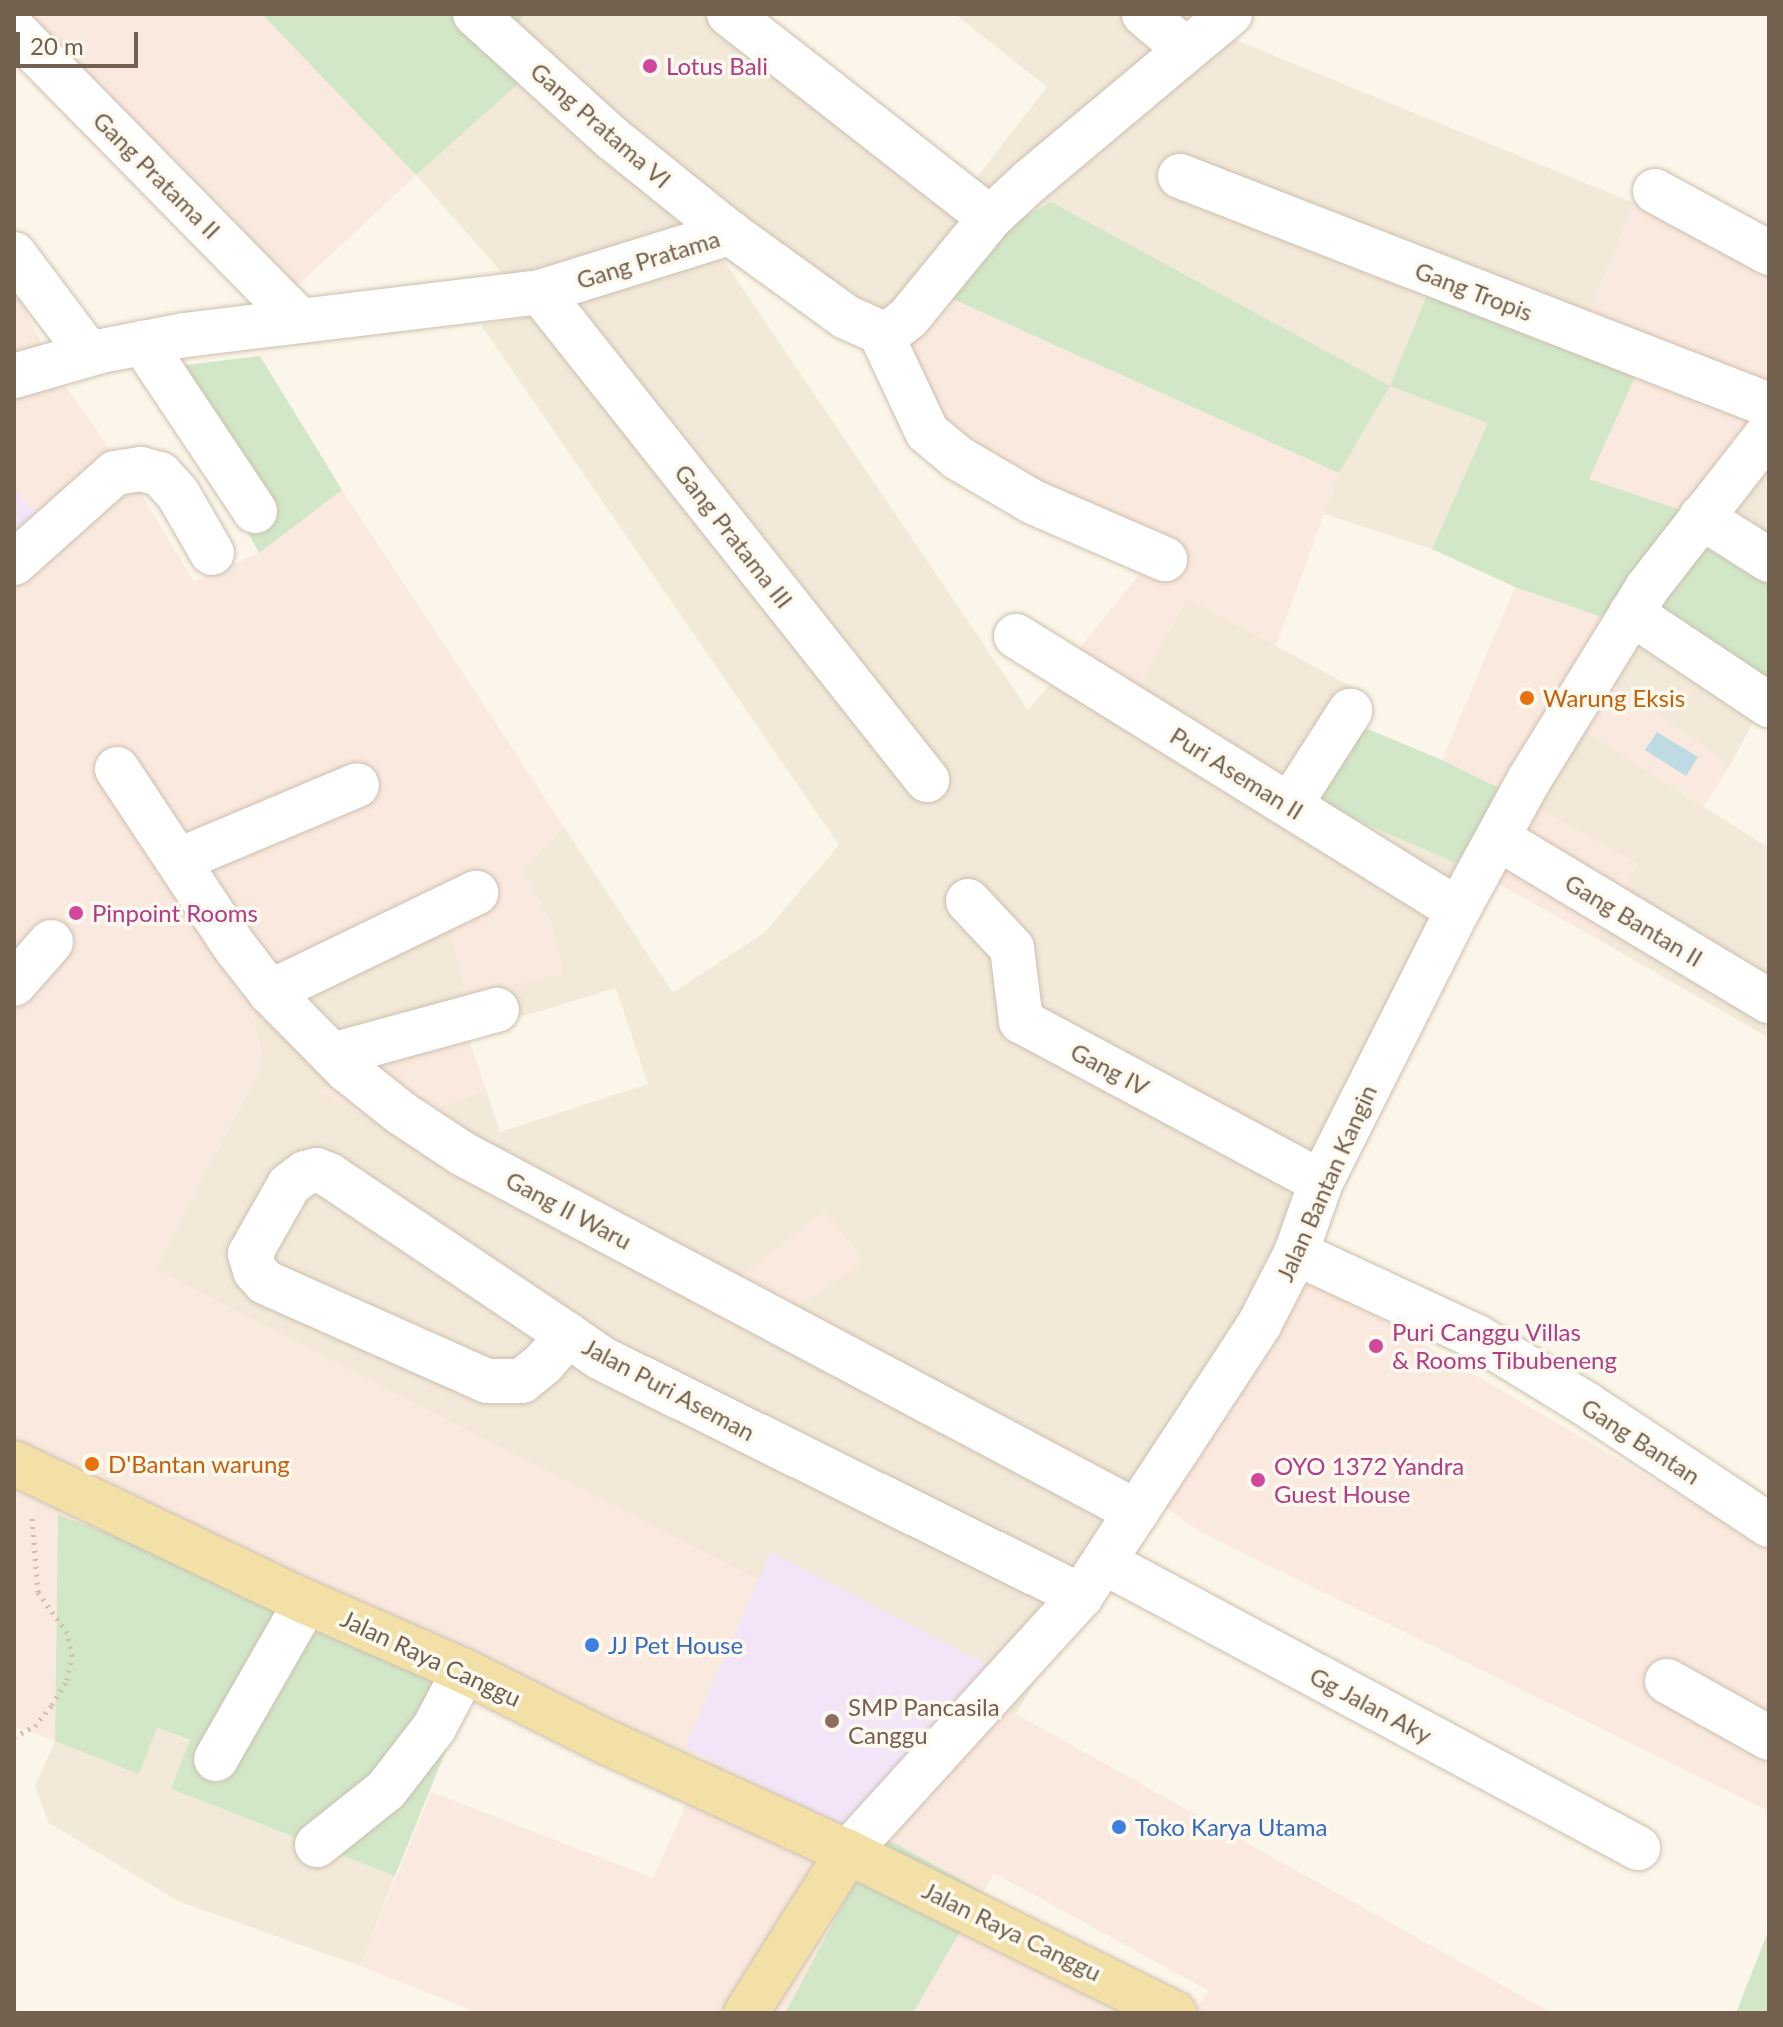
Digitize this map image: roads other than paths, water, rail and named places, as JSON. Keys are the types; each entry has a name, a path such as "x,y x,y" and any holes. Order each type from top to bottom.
{"main road":[{"name":"Jalan Raya Canggu","path":"33,1472 306,1602 464,1671 604,1741 848,1852 1174,2013"},
{"path":"746,2013 848,1852"}],"street":[{"name":"Gang Pratama VI","path":"475,14 613,139 730,233"},
{"path":"729,14 990,218"},
{"path":"1144,14 1185,49"},
{"path":"1165,559 1033,502 958,458 927,432 880,332 893,330 909,317 990,218 1185,49 1230,14"},
{"name":"Gang Pratama II","path":"14,30 300,321"},
{"name":"Gang Tropis","path":"1180,176 1769,405"},
{"path":"1655,191 1769,253"},
{"name":"Gang Pratama","path":"14,376 89,354 143,343 540,292 730,233 846,317 880,332"},
{"path":"14,254 89,354"},
{"name":"Gang Pratama III","path":"540,292 927,780"},
{"path":"143,343 255,511"},
{"name":"Jalan Bantan Kangin","path":"848,1852 1093,1579 1260,1323 1296,1253 1321,1182 1458,910 1529,780 1631,613 1701,517 1769,432"},
{"path":"14,563 115,473 141,469 160,474 178,494 212,553"},
{"path":"1701,517 1769,560"},
{"path":"1631,613 1769,705"},
{"name":"Puri Aseman II","path":"1016,636 1458,910"},
{"path":"1290,805 1350,711"},
{"name":"Gang II Waru","path":"117,769 235,947 270,992 332,1055 401,1113 463,1154 1137,1512"},
{"path":"179,860 357,785"},
{"name":"Gang Bantan II","path":"1499,839 1769,1001"},
{"path":"270,992 476,893"},
{"name":"Gang IV","path":"968,901 1012,948 1021,1021 1321,1182"},
{"path":"14,984 51,942"},
{"path":"332,1055 497,1010"},
{"name":"Jalan Puri Aseman","path":"568,1335 544,1363 522,1381 487,1381 265,1282 255,1271 250,1254 289,1185 305,1173 317,1170 568,1335 601,1358 1093,1579"},
{"name":"Gang Bantan","path":"1296,1253 1477,1337 1586,1404 1769,1525"},
{"name":"Gg Jalan Aky","path":"1093,1579 1638,1848"},
{"path":"216,1759 306,1602"},
{"path":"317,1845 386,1790 434,1728 464,1671"},
{"path":"1667,1681 1769,1738"}],"water":[{"path":"1657,732 1698,757 1686,776 1645,750"}],"place":[{"name":"Lotus Bali","path":"650,66"},
{"name":"Warung Eksis","path":"1527,698"},
{"name":"Pinpoint Rooms","path":"76,913"},
{"name":"Puri Canggu Villas & Rooms Tibubeneng","path":"1376,1346"},
{"name":"D'Bantan warung","path":"92,1464"},
{"name":"OYO 1372 Yandra Guest House","path":"1258,1480"},
{"name":"JJ Pet House","path":"592,1645"},
{"name":"SMP Pancasila Canggu","path":"832,1721"},
{"name":"Toko Karya Utama","path":"1119,1827"}]}
